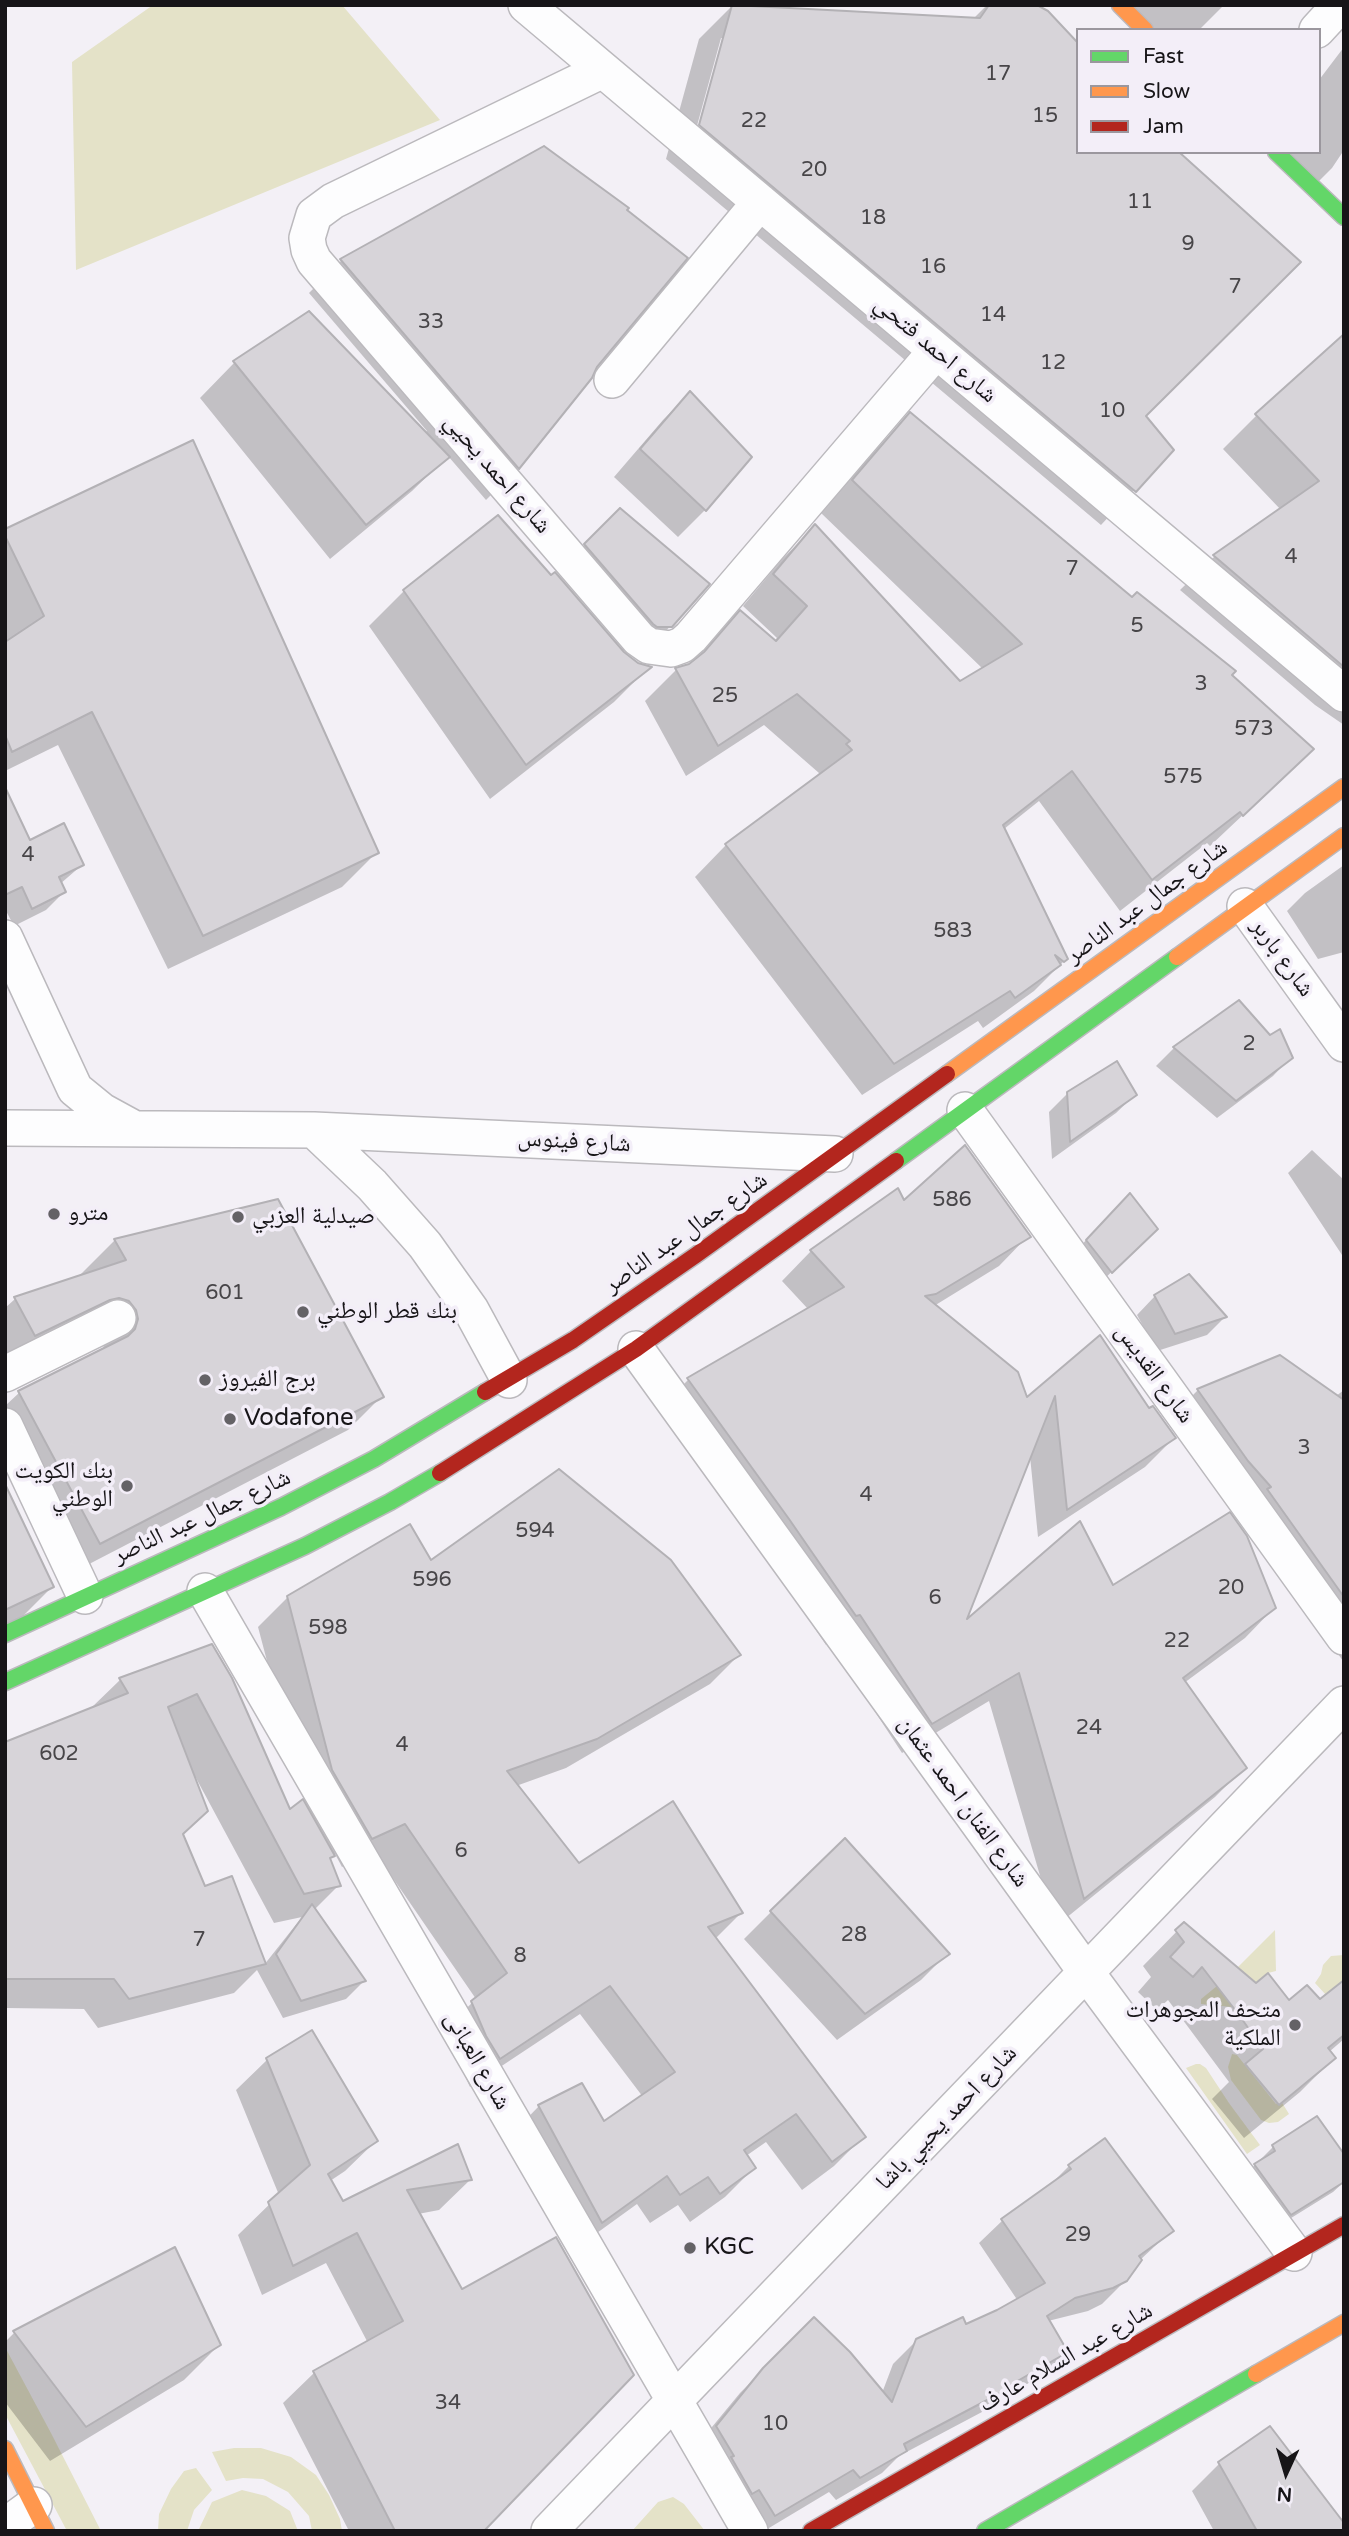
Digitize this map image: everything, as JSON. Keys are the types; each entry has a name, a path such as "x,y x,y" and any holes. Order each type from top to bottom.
{"main road":[{"path":"1120,5 1143,28"},
{"path":"1278,154 1344,217"},
{"name":"شارع جمال عبد الناصر","path":"5,1634 281,1507 374,1459 509,1380 645,1291 1344,787"},
{"path":"5,1682 305,1546 390,1502 474,1453 636,1349 1344,836"},
{"name":"شارع عبد السلام عارف","path":"811,2531 1344,2225"},
{"path":"985,2531 1343,2324"},
{"path":"5,2449 40,2518"}],"street":[{"name":"شارع احمد فتحي","path":"526,5 1344,694"},
{"path":"1319,28 1340,5"},
{"name":"شارع احمد يحيي","path":"603,70 333,201 314,215 307,238 314,261 639,639 649,646 671,649 682,645 691,637 936,351"},
{"path":"612,380 760,202"},
{"name":"شارع باربر","path":"1245,906 1344,1044"},
{"path":"5,938 75,1088 102,1111 135,1129"},
{"name":"شارع القديس","path":"965,1110 1344,1637"},
{"name":"شارع فينوس","path":"5,1128 314,1130 835,1154"},
{"path":"314,1130 372,1185 425,1245 471,1310 509,1380"},
{"path":"5,1374 118,1318"},
{"name":"شارع الفنان احمد عثمان","path":"636,1349 1086,1972 1294,2253"},
{"path":"5,1426 85,1596"},
{"name":"شارع العبانى","path":"205,1591 750,2531"},
{"name":"شارع احمد يحيي باشا","path":"549,2531 1344,1704"},
{"path":"5,2526 40,2518"}],"shaded area":[{"path":"153,5 342,5 440,120 76,270 72,62"},
{"path":"1275,1930 1276,1971 1268,1973 1231,2004 1232,2007 1201,2004 1201,1999 1228,1977"},
{"path":"1344,1955 1344,1980 1326,1995 1315,1983 1323,1965 1331,1956"},
{"path":"1232,2054 1237,2055 1276,2104 1281,2101 1289,2114 1278,2122 1261,2120 1231,2080 1228,2067"},
{"path":"1196,2064 1206,2068 1260,2145 1247,2154 1186,2068"},
{"path":"5,2347 101,2531 67,2531 5,2414"},
{"path":"234,2448 261,2448 291,2457 316,2475 329,2495 340,2519 342,2531 312,2531 309,2516 288,2492 263,2479 226,2481 212,2452"},
{"path":"196,2468 212,2490 194,2510 187,2531 158,2531 159,2514 171,2489 184,2471"},
{"path":"242,2490 266,2496 290,2511 298,2531 198,2531 212,2502"},
{"path":"673,2497 684,2504 705,2531 632,2531 658,2502"}],"building":[{"path":"732,5 980,18 989,5 1037,5 1048,11 1076,41 1076,154 1181,154 1301,262 1146,416 1174,450 1136,492 699,125"},
{"path":"544,146 629,208 627,210 688,258 597,367 592,378 519,469 340,259"},
{"path":"309,311 450,457 366,525 233,361"},
{"path":"1344,334 1344,667 1213,555 1319,481 1255,414"},
{"path":"690,391 752,457 706,511 640,449"},
{"path":"910,412 1132,597 1137,592 1236,671 1232,675 1314,749 1243,816 1240,812 1152,880 1072,771 1003,825 1068,959 1064,962 1055,955 1061,965 1015,998 1010,991 894,1064 725,844 852,750 846,744 850,741 797,694 718,746 675,668 689,664 704,652 740,610 776,641 807,606 773,574 815,524 960,681 1022,644 852,480"},
{"path":"193,440 379,853 203,936 92,712 12,752 5,735 5,642 44,616 5,536 5,529"},
{"path":"620,508 710,584 672,627 657,627 653,624 584,544"},
{"path":"498,515 551,575 555,572 624,652 638,663 652,667 526,765 403,590"},
{"path":"5,787 30,840 64,823 84,865 59,877 66,892 32,909 22,887 5,895"},
{"path":"1239,1000 1270,1035 1280,1029 1293,1058 1236,1101 1173,1047"},
{"path":"1117,1061 1137,1095 1070,1142 1067,1092"},
{"path":"965,1145 1031,1237 936,1294 925,1296 1018,1372 1027,1397 1100,1335 1149,1408 1153,1406 1176,1438 1067,1510 1055,1396 967,1619 1080,1521 1113,1585 1230,1512 1247,1536 1276,1608 1183,1678 1247,1768 1084,1899 1019,1673 932,1724 860,1615 856,1616 687,1378 844,1287 810,1250 898,1188 904,1200"},
{"path":"1130,1193 1158,1229 1112,1273 1086,1240"},
{"name":"برج الفيروز","path":"278,1199 384,1397 100,1544 18,1391 128,1336 135,1329 138,1319 136,1310 129,1301 119,1298 110,1300 35,1336 14,1297 126,1260 114,1239"},
{"path":"1189,1274 1227,1317 1175,1334 1154,1295"},
{"path":"1280,1355 1344,1400 1344,1597 1267,1489 1271,1487 1248,1461 1197,1389"},
{"path":"559,1469 671,1560 741,1655 597,1739 507,1771 579,1863 673,1801 743,1913 708,1927 866,2137 832,2162 796,2114 744,2150 756,2168 720,2194 708,2177 680,2195 667,2176 602,2223 538,2105 582,2083 604,2121 675,2072 610,1986 500,2059 486,2036 471,2001 507,1973 405,1824 372,1839 332,1770 287,1596 410,1524 431,1560"},
{"path":"5,1484 54,1587 5,1610"},
{"path":"212,1644 232,1678 290,1809 303,1799 335,1856 330,1858 341,1886 304,1894 197,1694 168,1707 208,1811 183,1834 205,1886 232,1876 266,1964 129,1999 114,1979 5,1979 5,1742 128,1693 119,1678"},
{"path":"845,1838 950,1954 865,2014 770,1911"},
{"path":"312,1904 366,1981 301,2001 276,1954"},
{"name":"متحف المجوهرات الملكية","path":"1184,1922 1256,1983 1268,1973 1289,2000 1307,1985 1320,1999 1344,1980 1344,2035 1328,2048 1336,2058 1279,2105 1245,2064 1263,2049 1239,2015 1202,1967 1193,1977 1170,1957 1184,1942 1175,1930"},
{"path":"312,2030 378,2141 328,2174 343,2201 458,2144 472,2180 407,2190 462,2289 556,2237 634,2375 484,2531 395,2531 313,2371 403,2321 357,2233 293,2266 268,2202 310,2165 266,2058"},
{"path":"1317,2116 1344,2154 1344,2182 1291,2215 1254,2164 1275,2151 1272,2145"},
{"path":"1105,2138 1174,2231 1139,2256 1142,2260 1127,2281 1113,2288 1075,2298 1047,2316 1068,2352 1007,2387 1008,2389 904,2444 907,2451 860,2478 853,2470 775,2516 759,2490 752,2494 716,2426 763,2368 814,2317 850,2352 892,2402 916,2339 963,2317 966,2324 1045,2283 1001,2219 1071,2169 1068,2165"},
{"path":"175,2247 221,2345 86,2427 13,2331"},
{"path":"1270,2426 1344,2523 1344,2531 1257,2531 1218,2462"}],"traffic: fast":[{"path":"1278,154 1344,217"},
{"path":"896,1161 1177,957"},
{"path":"5,1634 281,1507 374,1459 485,1392"},
{"path":"5,1682 305,1546 440,1473"},
{"path":"985,2531 1256,2374"}],"traffic: slow":[{"path":"1120,5 1143,28"},
{"path":"947,1074 1344,787"},
{"path":"1177,957 1344,836"},
{"path":"1256,2374 1344,2323"},
{"path":"5,2449 46,2531"}],"traffic: jam":[{"path":"485,1392 573,1340 947,1074"},
{"path":"440,1473 636,1349 896,1161"},
{"path":"811,2531 1344,2225"}],"place":[{"name":"مترو","path":"54,1214"},
{"name":"صيدلية العزبي","path":"238,1217"},
{"name":"بنك قطر الوطني","path":"303,1312"},
{"name":"برج الفيروز","path":"205,1380"},
{"name":"Vodafone","path":"230,1419"},
{"name":"بنك الكويت الوطني","path":"127,1486"},
{"name":"متحف المجوهرات الملكية","path":"1295,2025"},
{"name":"KGC","path":"690,2248"}]}
